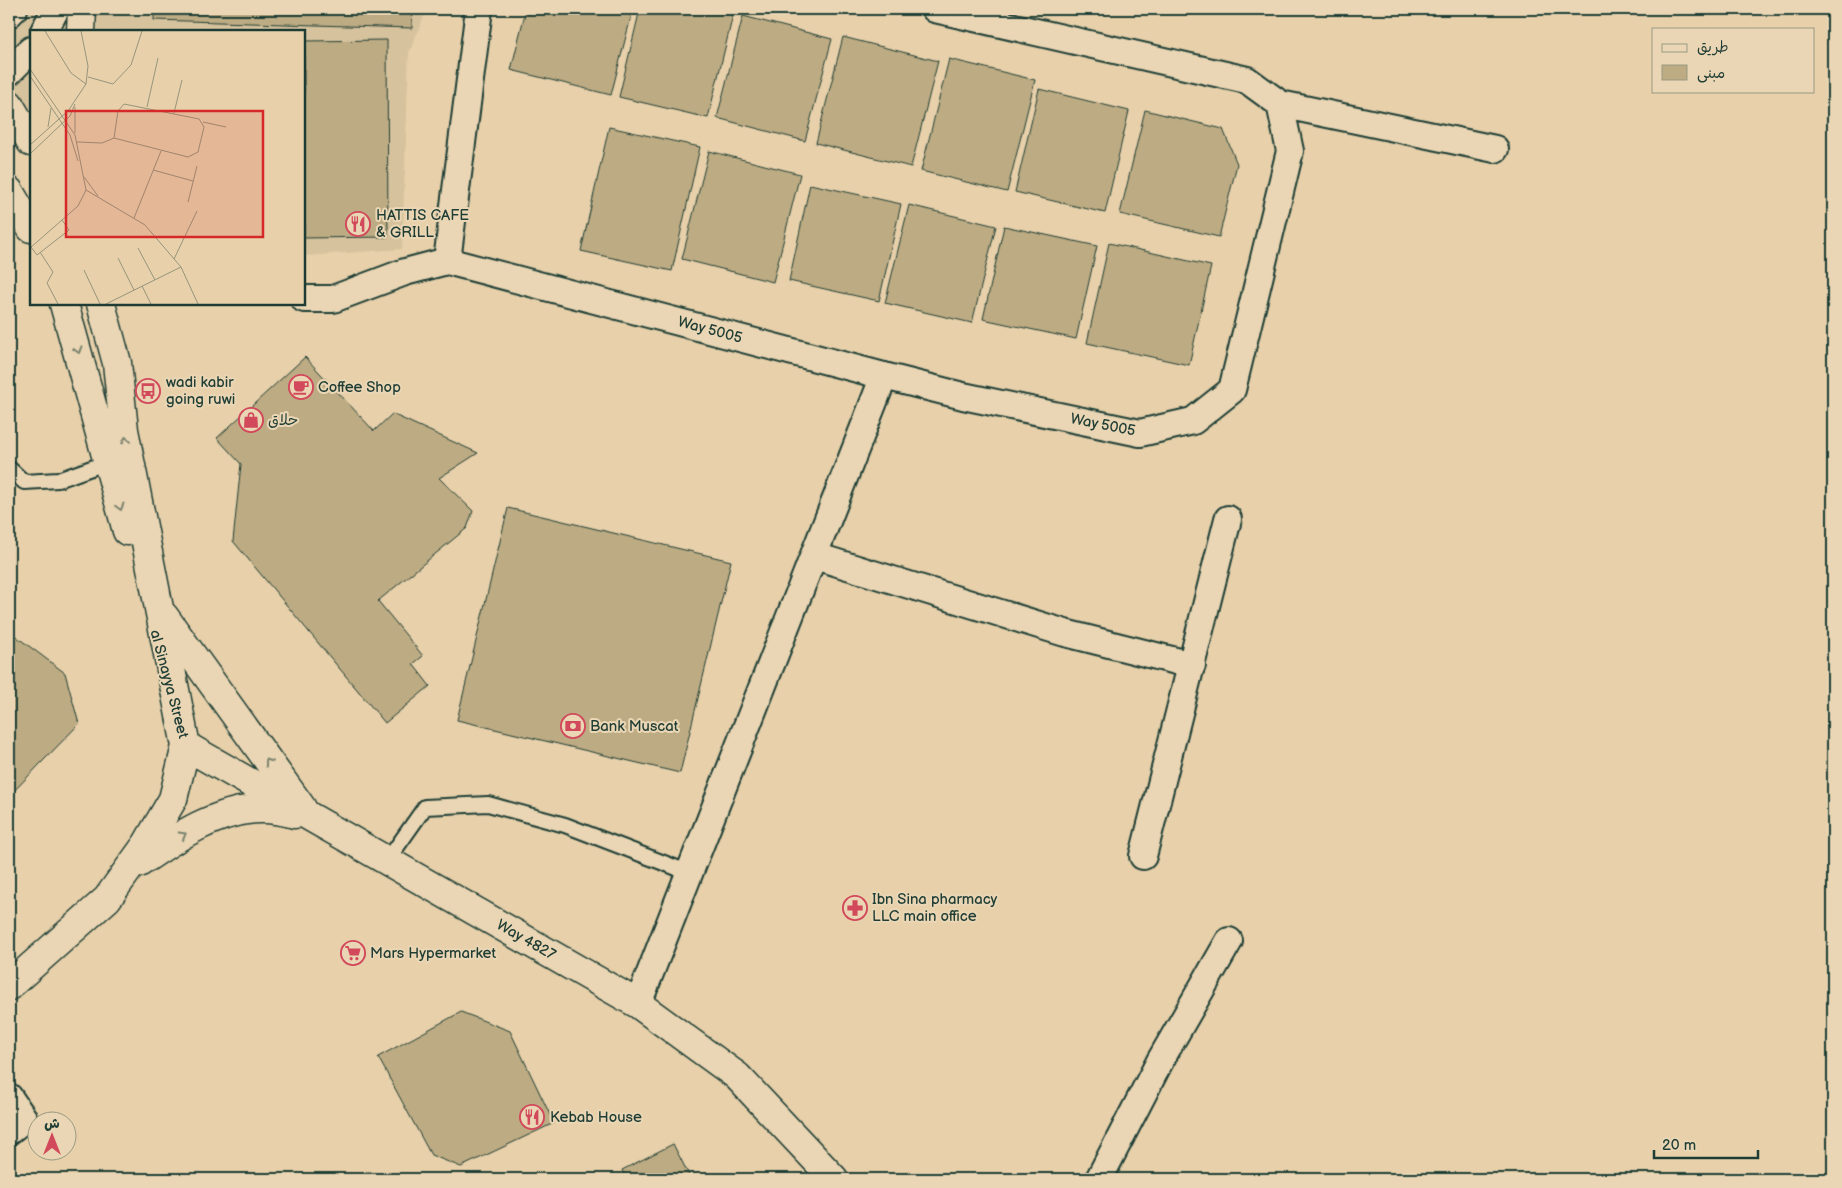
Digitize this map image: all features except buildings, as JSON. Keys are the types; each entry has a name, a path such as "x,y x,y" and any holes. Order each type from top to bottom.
{"street":[{"path":"9,14 14,9"},
{"path":"45,30 56,9"},
{"path":"81,30 82,9"},
{"path":"447,261 479,9"},
{"path":"935,9 1009,17 1247,80 1280,104 1495,149"},
{"path":"9,72 30,51"},
{"path":"9,104 30,140"},
{"name":"Way 5005","path":"305,299 333,299 405,272 447,261 972,398 1140,433 1193,421 1232,390 1290,151 1280,104"},
{"path":"9,191 30,226"},
{"path":"9,214 30,227"},
{"name":"al Sinayya Street","path":"64,305 186,746"},
{"name":"al Sinayya Street","path":"101,305 117,363 124,430 186,746"},
{"path":"638,1004 884,376"},
{"path":"1143,856 1228,518"},
{"path":"815,556 1065,633 1192,665"},
{"path":"159,609 308,815"},
{"path":"9,986 107,899 146,845 173,799 186,746"},
{"name":"Way 4827","path":"186,746 638,1004 737,1076 834,1179"},
{"path":"128,870 197,827 232,814 264,808 308,815"},
{"path":"1099,1179 1160,1061 1229,941"},
{"path":"9,1097 24,1119 9,1131"}],"lane":[{"path":"9,468 24,482 58,480 108,462"},
{"path":"387,861 425,807 488,804 565,825 690,873"}],"shaded area":[{"path":"9,9 427,9 409,53 402,249 305,256 305,30 30,30 30,153 9,121"}],"place":[{"name":"HATTIS CAFE & GRILL","path":"358,224"},
{"name":"Coffee Shop","path":"301,387"},
{"name":"wadi kabir going ruwi","path":"148,391"},
{"name":"حلاق","path":"251,420"},
{"name":"Bank Muscat","path":"573,726"},
{"name":"Ibn Sina pharmacy LLC main office","path":"855,908"},
{"name":"Mars Hypermarket","path":"353,953"},
{"name":"Kebab House","path":"532,1117"}]}
